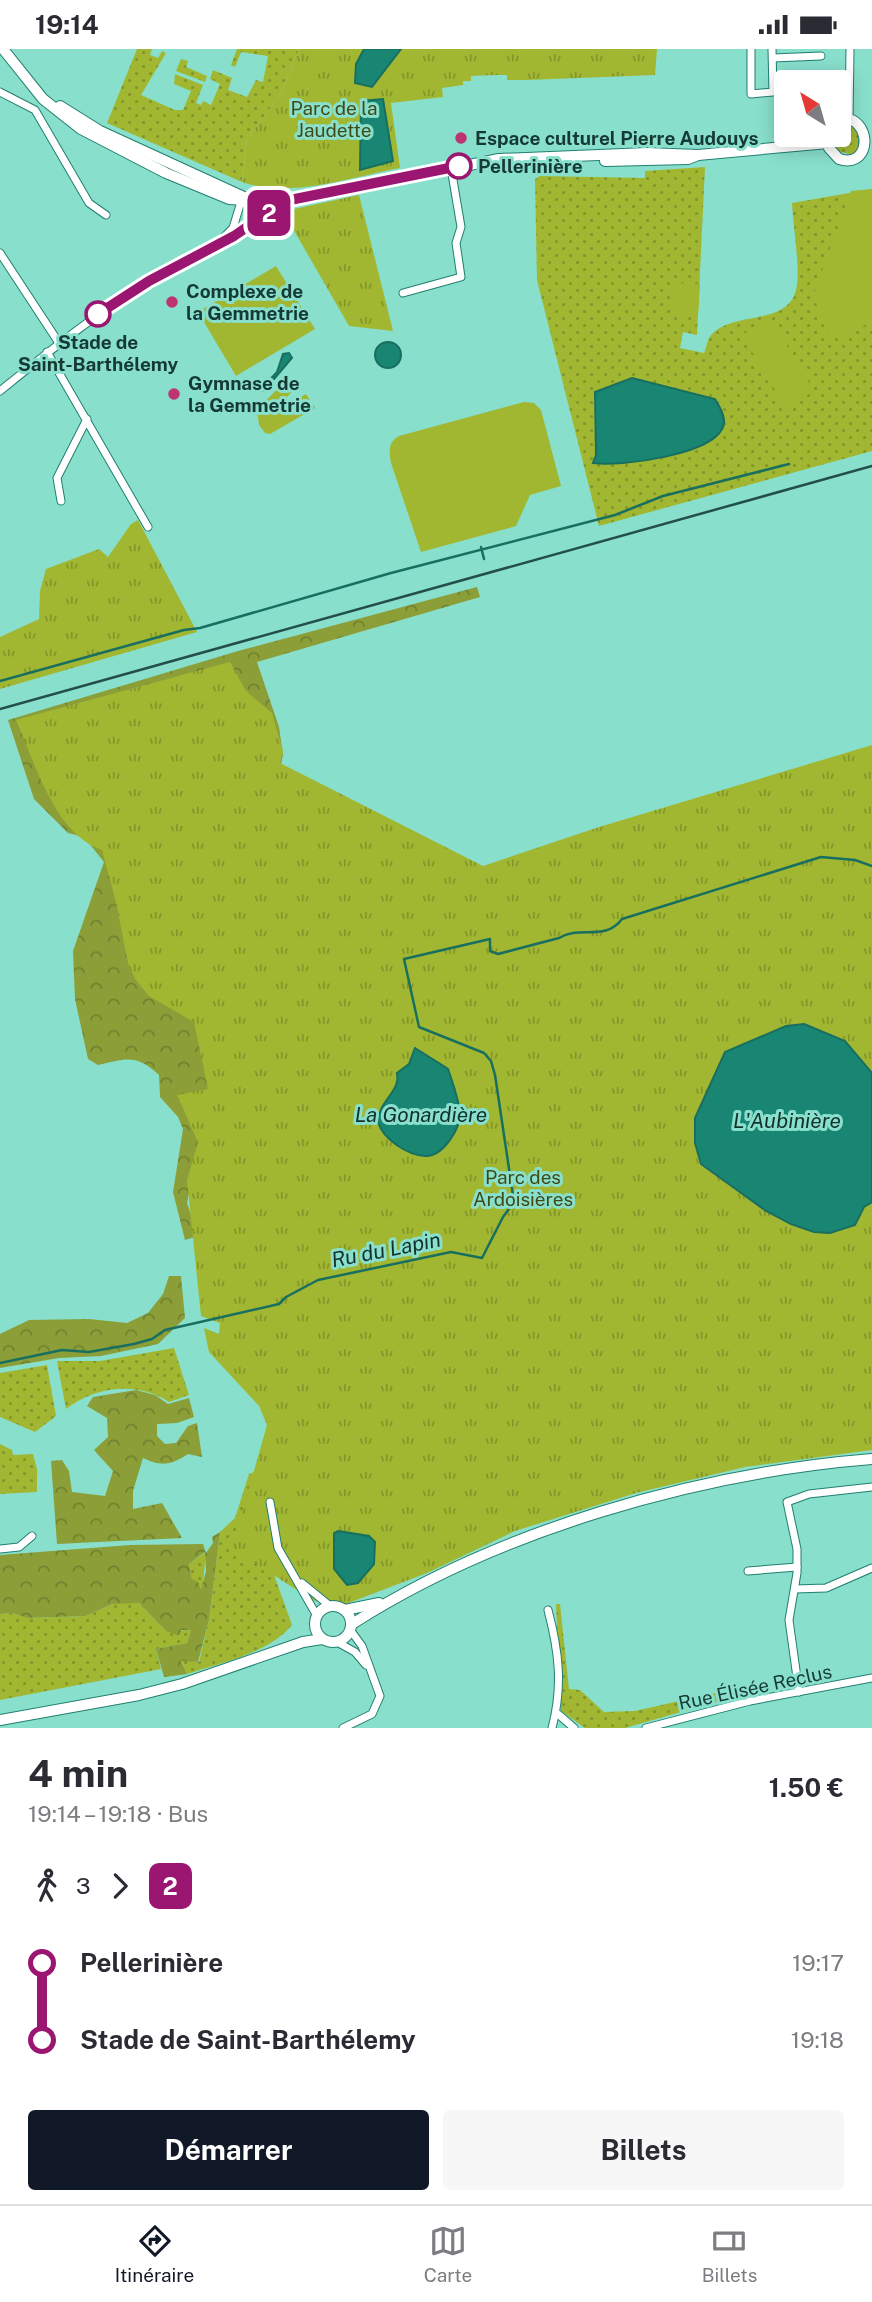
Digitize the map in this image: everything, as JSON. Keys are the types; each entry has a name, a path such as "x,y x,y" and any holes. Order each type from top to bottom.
{"street":[{"path":"3,49 59,113 92,136 166,173 229,199 285,201 499,159 688,159 698,155 774,146"},
{"path":"751,49 751,94 773,92 773,53 821,56"},
{"path":"848,70 850,49"},
{"path":"30,83 100,131 249,199"},
{"path":"0,92 35,110 89,202 106,215"},
{"path":"831,147 835,157 849,161 863,155 871,141 863,125 851,122"},
{"path":"403,293 461,278 456,243 461,227 451,168"},
{"path":"229,199 236,212"},
{"path":"219,242 233,228 236,212 249,199"},
{"path":"248,226 251,209 249,199"},
{"path":"0,391 59,343 138,288 248,226 285,201"},
{"path":"0,253 59,343"},
{"path":"47,352 148,527"},
{"path":"61,501 57,478 87,419"},
{"path":"337,1642 351,1627 405,1594 528,1538 603,1513 780,1470 872,1459"},
{"path":"799,1692 789,1632 797,1567 794,1527 787,1506 789,1500 809,1494 872,1487"},
{"path":"270,1502 278,1548 297,1578 322,1639"},
{"path":"0,1549 19,1547 32,1536"},
{"path":"748,1571 797,1567"},
{"path":"795,1589 827,1588 872,1568"},
{"path":"297,1578 330,1606 345,1610 405,1594"},
{"path":"271,1653 316,1620 330,1606"},
{"path":"343,1728 364,1719 378,1706 380,1696 362,1646 345,1610"},
{"path":"548,1610 555,1638 560,1680 558,1714 552,1728"},
{"path":"0,1720 101,1704 200,1678 271,1653 322,1639 337,1642 355,1652 370,1670"},
{"name":"Rue Élisée Reclus","path":"646,1728 722,1707 872,1678"},
{"path":"558,1714 574,1728"}],"green space":[{"path":"137,49 152,49 150,55 158,58 162,51 166,53 141,95 175,110 183,110 191,91 174,84 175,74 203,85 196,103 201,105 203,101 211,105 220,84 210,79 213,70 232,78 228,90 247,97 256,80 263,82 268,56 241,52 235,67 231,65 237,49 299,49 281,94 247,139 242,182 107,123"},
{"name":"Parc de la Jaudette","path":"299,49 657,49 655,75 527,80 507,80 507,75 471,76 471,81 463,81 463,85 442,88 443,97 391,103 400,168 301,187 261,187 242,182 247,139 281,94"},
{"path":"181,59 188,61 186,67 207,76 205,82 176,71"},
{"path":"851,125 855,126 864,144 853,155 838,151 836,147 851,147"},
{"path":"705,167 697,335 683,332 680,348 704,353 709,338 718,329 770,314 790,302 796,290 798,272 792,203 872,189 872,451 599,526 537,280 535,179 540,176 645,178 645,171"},
{"path":"872,189 872,322 831,339 813,296 851,191"},
{"path":"359,195 393,331 349,326 292,227 294,209"},
{"path":"276,266 315,329 236,376 198,312"},
{"path":"674,283 700,284 698,316 672,316"},
{"path":"770,317 814,391 786,408 742,335"},
{"path":"285,381 294,389 275,411 306,394 315,408 270,434 265,433 259,425 257,410"},
{"path":"524,402 534,403 541,410 561,486 530,495 516,526 421,552 391,463 393,441 399,436"},
{"path":"138,520 197,632 0,689 0,637 39,619 40,591 46,569 99,549 108,557 131,524"},
{"path":"477,587 480,597 257,662 279,727 283,755 187,1203 198,1236 185,1240 173,1192 183,1129 178,1117 160,1097 159,1075 144,1064 131,1059 98,1065 88,1059 75,999 73,951 104,862 84,837 68,833 34,799 8,720 238,651"},
{"name":"Parc des Ardoisières","path":"230,662 246,691 272,713 283,751 280,763 483,866 599,827 872,745 872,1450 745,1467 636,1493 515,1531 427,1573 338,1607 312,1600 232,1548 267,1425 259,1406 209,1352 204,1328 219,1334 220,1323 201,1316 187,1180 198,1142 177,1095 208,1089 194,1022 149,996 135,979 128,963 102,850 85,842 59,813 48,795 16,720"},
{"path":"169,1276 181,1276 185,1318 158,1344 101,1356 59,1358 0,1368 0,1334 29,1320 89,1319 127,1323 148,1313 163,1294"},
{"path":"174,1348 189,1395 169,1402 144,1391 117,1389 90,1395 66,1409 57,1361 100,1361"},
{"path":"47,1365 56,1416 35,1432 0,1417 0,1373"},
{"path":"136,1390 155,1395 168,1404 189,1398 194,1417 177,1423 157,1424 157,1436 165,1444 176,1443 188,1426 197,1423 202,1457 188,1454 176,1461 161,1464 143,1458 133,1491 133,1509 162,1503 182,1538 57,1544 51,1461 62,1460 69,1471 72,1492 105,1496 113,1471 94,1450 108,1437 107,1418 87,1406 93,1397"},
{"path":"0,1444 12,1450 13,1455 33,1454 37,1469 37,1492 0,1494"},
{"path":"254,1472 258,1530 292,1625 282,1635 257,1650 187,1674 181,1660 199,1662 209,1620 220,1532 235,1518 249,1474"},
{"path":"220,1532 209,1620 198,1662 181,1661 187,1674 164,1677 156,1649 187,1643 191,1630 181,1630 179,1636 166,1631 139,1603 112,1604 86,1616 27,1618 13,1613 0,1614 0,1555 130,1545 203,1544 206,1553 213,1543 212,1537","holes":["205,1552 206,1571 201,1590 198,1582 192,1579 189,1564"]},
{"path":"206,1552 202,1592 192,1579 189,1564"},
{"path":"131,1601 139,1603 166,1631 191,1630 187,1643 156,1649 161,1669 0,1700 0,1614 13,1613 28,1618 86,1616 112,1604"},
{"path":"556,1604 560,1604 569,1689 580,1690 604,1712 635,1711 728,1690 730,1698 625,1728 585,1728 561,1711"}],"water":[{"path":"364,49 401,49 372,87 355,83 356,64"},
{"path":"383,99 393,161 360,170 361,101"},
{"path":"388,342 397,346 401,355 397,364 388,368 379,364 375,355 379,346"},
{"path":"289,353 292,358 264,391 261,389 277,372 283,354"},
{"path":"632,378 715,399 723,414 724,424 718,435 705,444 666,457 623,463 593,463 596,455 595,392"},
{"name":"L'Aubinière","path":"804,1024 845,1041 872,1073 872,1202 864,1207 855,1225 830,1233 814,1232 766,1211 701,1164 695,1143 695,1118 725,1052 786,1026"},
{"name":"La Gonardière","path":"415,1048 448,1069 460,1112 460,1119 450,1140 438,1152 425,1156 411,1153 397,1145 385,1134 378,1122 382,1108 396,1086 397,1073 409,1064"},
{"path":"338,1531 369,1536 375,1542 374,1564 358,1583 347,1585 334,1569 334,1533"}],"waterway":[{"path":"0,681 184,630 200,628 391,573 615,515 663,496 789,464"},
{"path":"481,547 484,559"},
{"name":"Ru du Lapin","path":"0,1363 62,1350 89,1352 134,1344 152,1339 165,1330 279,1304 286,1297 318,1280 451,1252 482,1258 503,1217 514,1202 495,1075 491,1061 484,1053 419,1027 404,959 490,939 490,951 498,954 567,934 600,932 615,926 622,919 821,857 855,860 872,866"}],"railway":[{"path":"0,709 872,466"}],"bus line":[{"name":"2","path":"98,314 149,281 234,236 285,201 459,166"}],"place":[{"name":"Espace culturel Pierre Audouys","path":"461,138"},
{"name":"Pellerinière","path":"459,166"},
{"name":"Complexe de la Gemmetrie","path":"172,302"},
{"name":"Stade de Saint-Barthélemy","path":"98,314"},
{"name":"Gymnase de la Gemmetrie","path":"174,394"}]}
